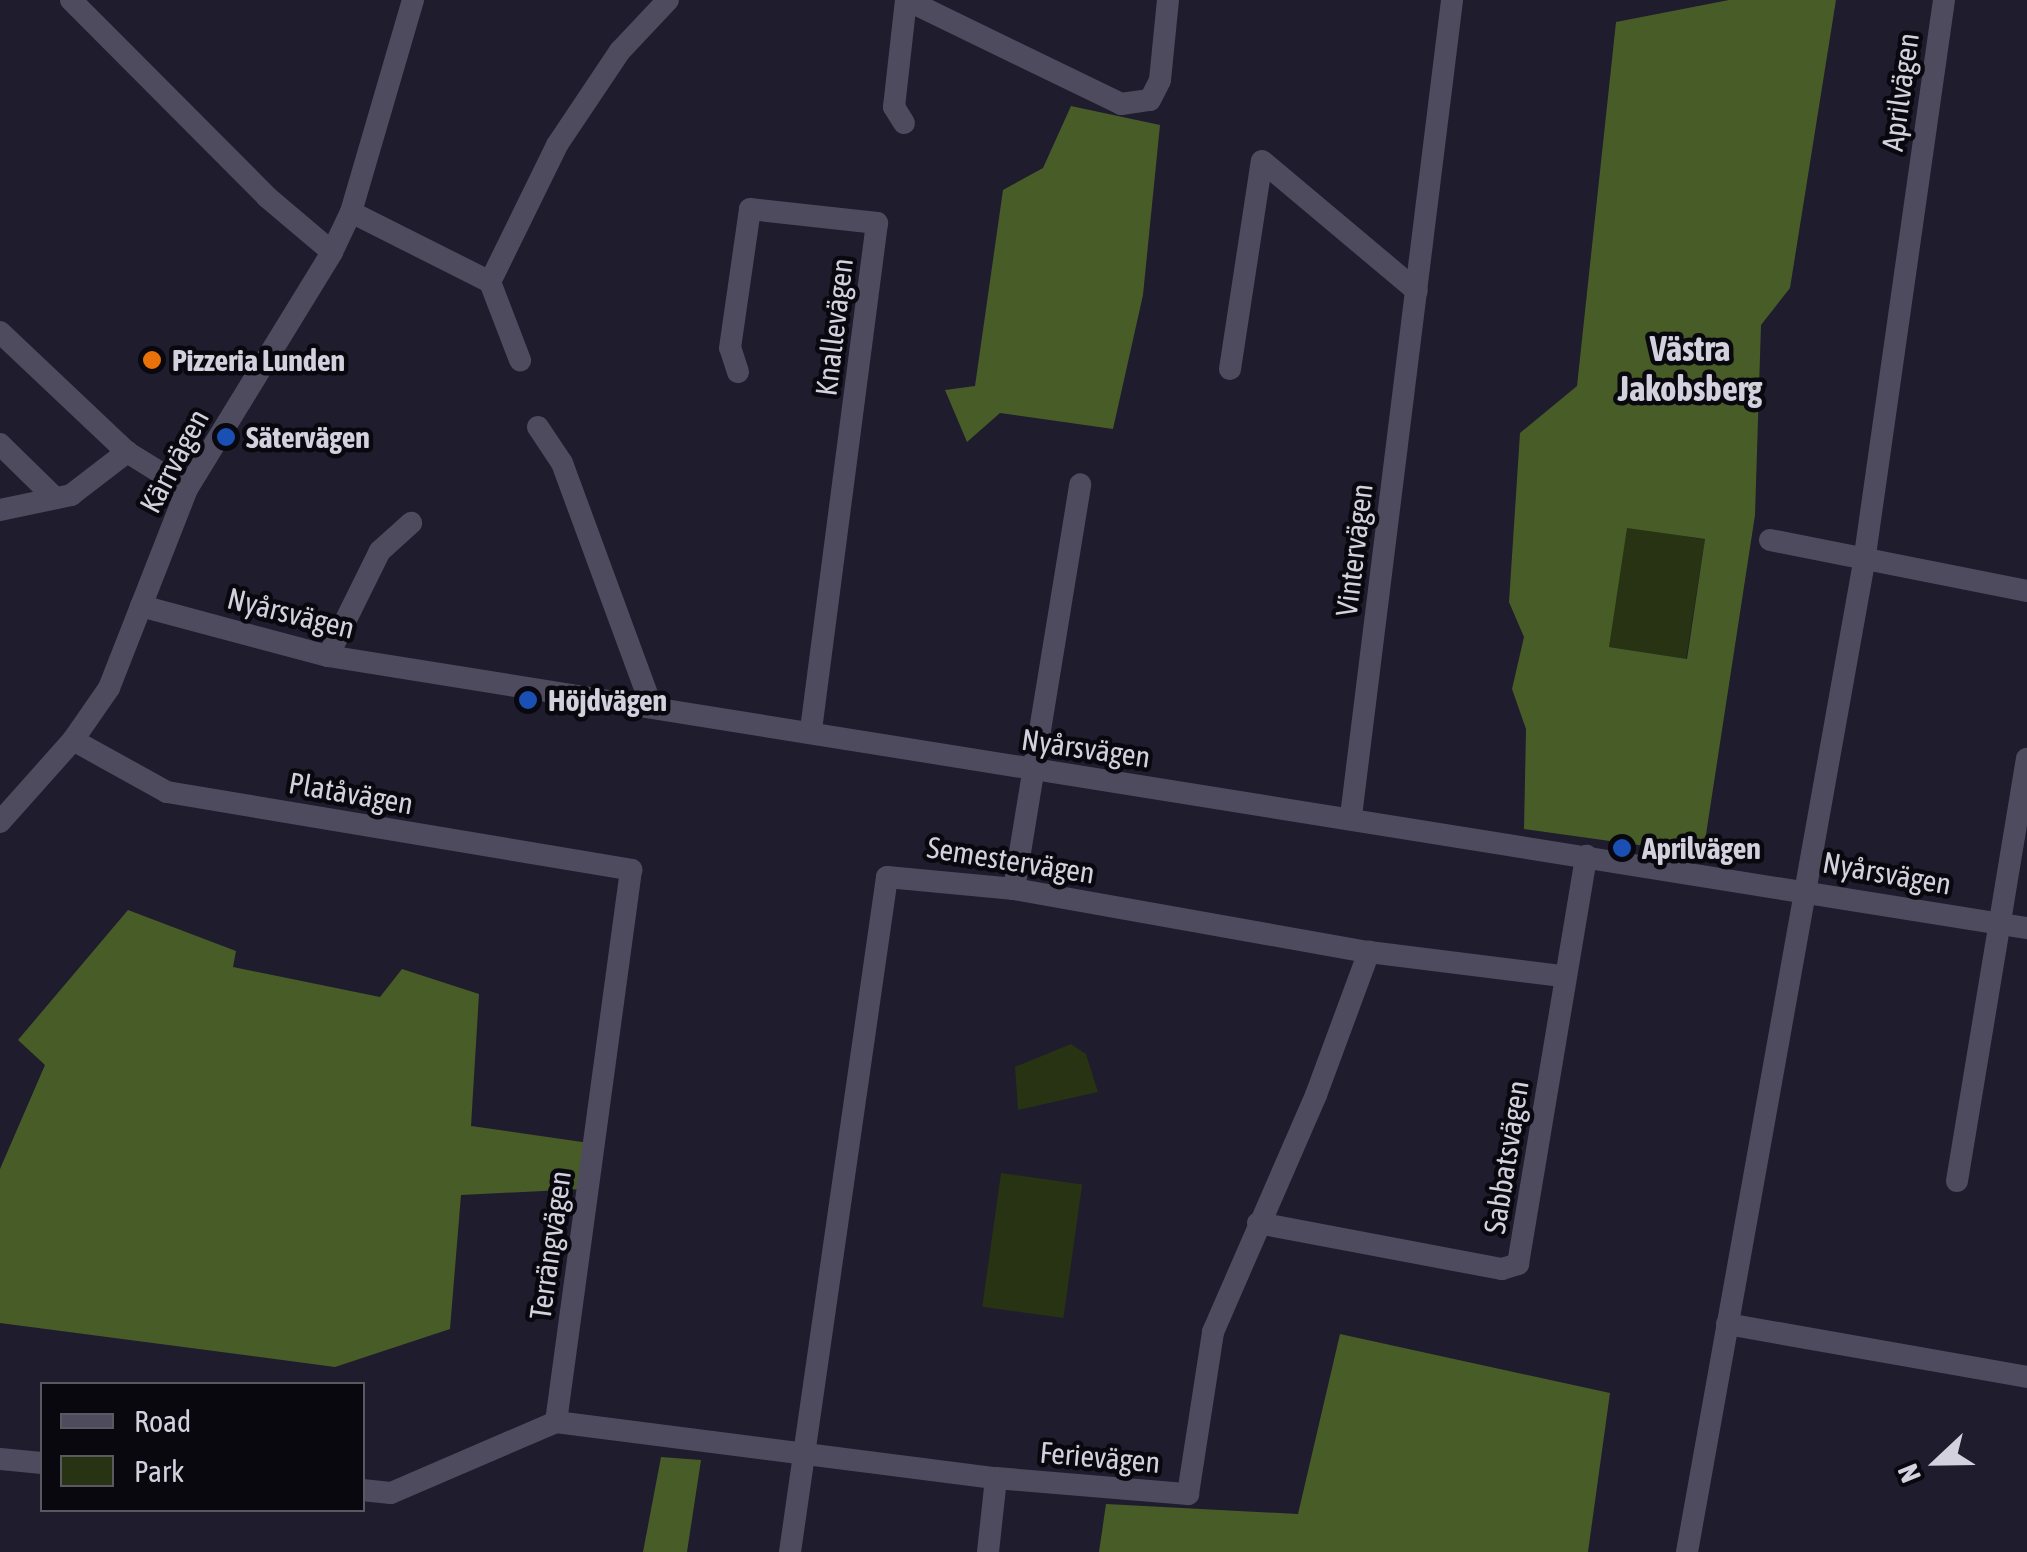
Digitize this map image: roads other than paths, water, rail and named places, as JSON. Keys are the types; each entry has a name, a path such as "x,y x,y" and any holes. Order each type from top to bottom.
{"street":[{"path":"71,0 266,197 332,252"},
{"name":"Kärrvägen","path":"0,822 73,740 109,688 187,488 332,252 350,212 413,0"},
{"path":"490,282 557,145 620,51 668,0"},
{"path":"904,122 894,106 906,0 1121,104 1150,100 1160,80 1168,0"},
{"name":"Vintervägen","path":"1351,816 1452,0"},
{"name":"Aprilvägen","path":"1687,1552 1801,888 1864,562 1944,0"},
{"path":"1230,369 1262,161 1417,291"},
{"name":"Knallevägen","path":"738,372 730,348 750,209 877,223 811,730"},
{"path":"350,212 490,282 520,360"},
{"path":"0,332 127,452 187,488"},
{"path":"538,428 562,463 652,708"},
{"path":"0,444 56,498"},
{"path":"0,510 70,495 127,452"},
{"path":"1014,889 1080,484"},
{"path":"328,656 380,551 410,523"},
{"path":"1770,540 1864,562 2027,591"},
{"name":"Nyårsvägen","path":"141,606 328,656 811,730 1032,772 1351,816 1801,888 2027,928"},
{"name":"Platåvägen","path":"73,740 167,792 631,870"},
{"path":"1957,1181 2027,759"},
{"name":"Sabbatsvägen","path":"1258,1223 1502,1269 1518,1264 1586,856"},
{"name":"Terrängvägen","path":"556,1422 631,870"},
{"name":"Semestervägen","path":"790,1552 882,890 887,877 903,874 1014,889 1369,952 1563,976"},
{"name":"Ferievägen","path":"556,1422 996,1478 1188,1494 1213,1332 1310,1109 1369,952"},
{"path":"1727,1324 2027,1377"},
{"path":"365,1490 390,1493 556,1422"},
{"path":"0,1459 40,1463"},
{"path":"988,1552 996,1478"}],"place":[{"name":"Pizzeria Lunden","path":"152,360"},
{"name":"Sätervägen","path":"226,437"},
{"name":"Höjdvägen","path":"528,700"},
{"name":"Aprilvägen","path":"1622,848"}],"district":[{"name":"Västra Jakobsberg","path":"1690,368"}]}
